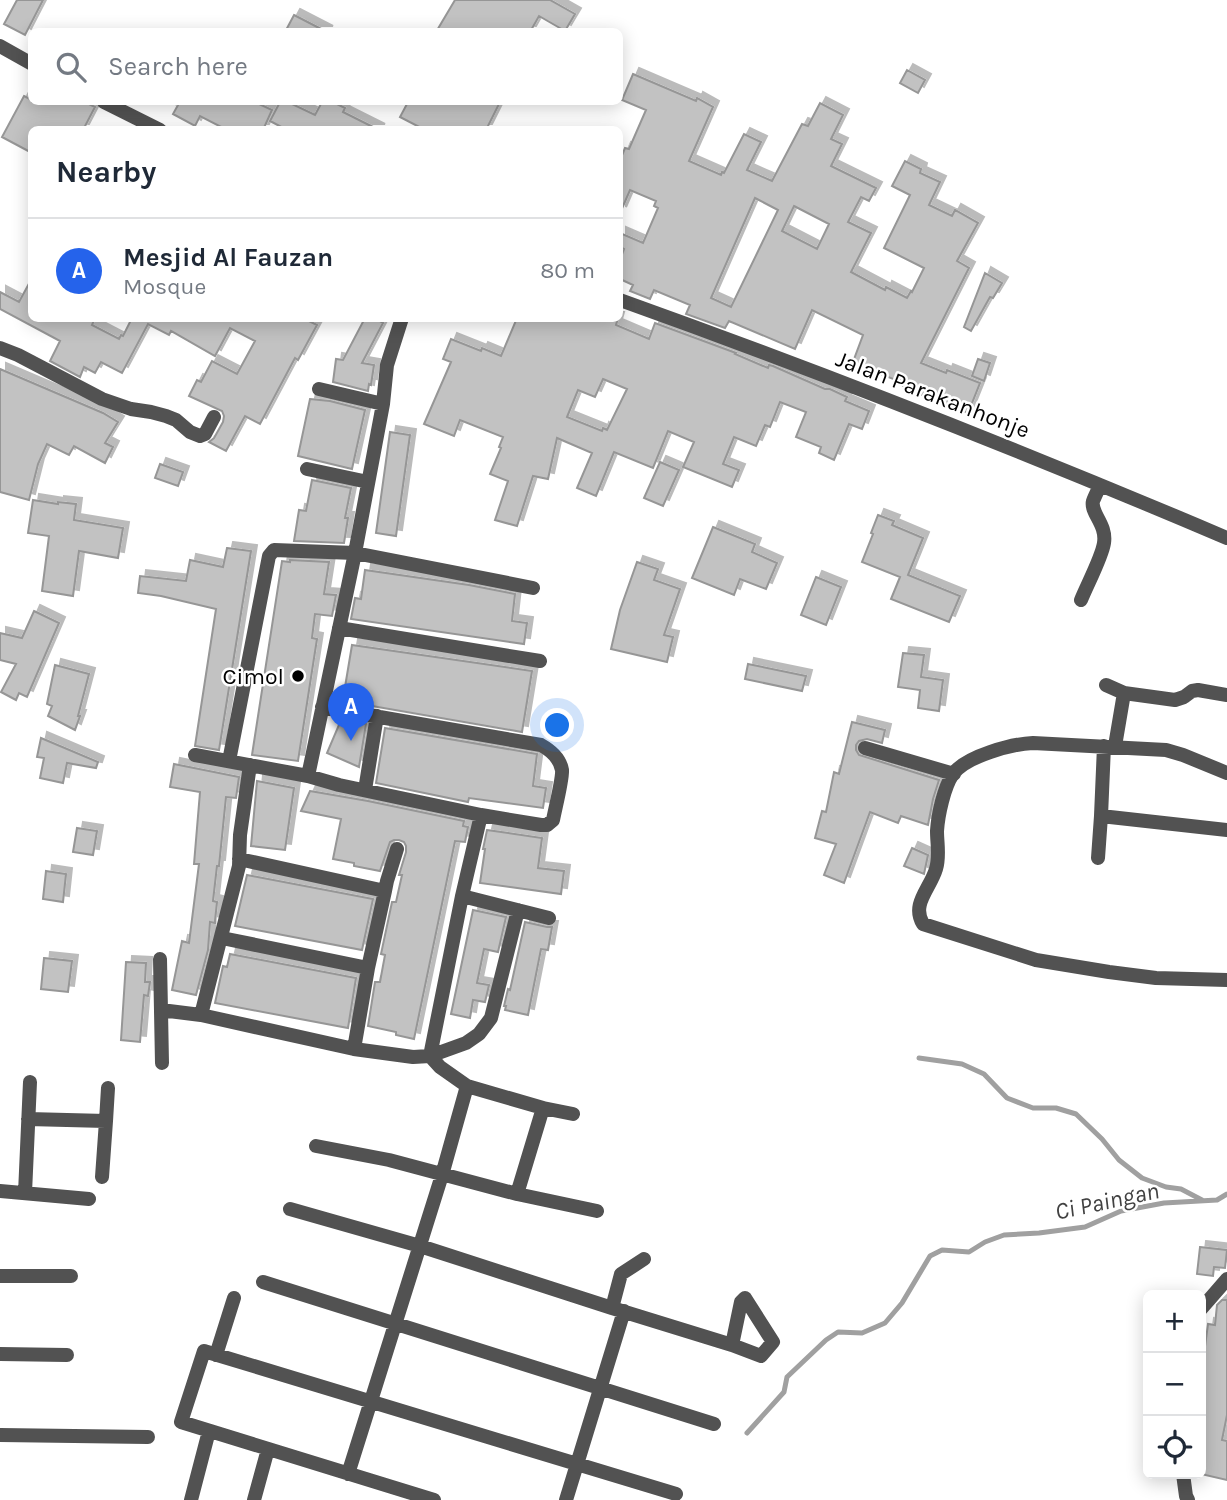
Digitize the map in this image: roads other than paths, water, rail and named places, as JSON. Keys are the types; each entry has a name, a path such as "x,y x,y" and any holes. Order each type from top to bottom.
{"street":[{"path":"0,46 28,62"},
{"path":"110,105 152,126"},
{"name":"Jalan Parakanhonje","path":"623,301 856,388 1227,538"},
{"path":"308,776 355,553 383,404 387,365 401,322"},
{"path":"0,348 102,399 131,409 166,416 200,436 209,426"},
{"path":"319,389 383,404"},
{"path":"307,470 368,482"},
{"path":"1081,600 1104,544 1102,522 1093,508 1100,485"},
{"path":"229,761 271,552 278,549 355,553 533,588"},
{"path":"339,628 540,660"},
{"path":"1107,685 1124,693 1175,700 1198,690 1227,695"},
{"path":"1098,858 1109,746 1124,693"},
{"path":"195,755 308,776 481,815 541,825 553,820 562,770 550,750 541,745 322,707"},
{"path":"365,790 377,716"},
{"path":"1227,773 1166,750 1033,743 1017,744 989,753 963,765 954,774 943,796 937,831 939,849 936,869 918,907 923,924 1036,960 1156,978 1227,980"},
{"path":"865,748 954,774"},
{"path":"201,1015 239,866 240,835 250,765"},
{"path":"430,1056 481,815"},
{"path":"1101,816 1227,830"},
{"path":"354,1049 368,968 387,881 397,849"},
{"path":"239,859 386,891"},
{"path":"462,896 549,918"},
{"path":"161,1010 201,1015 354,1049 413,1057 430,1056 466,1043 480,1034 491,1018 518,910"},
{"path":"222,938 368,968"},
{"path":"160,959 162,1063"},
{"path":"430,1056 440,1067 467,1086 573,1114"},
{"path":"25,1193 30,1082"},
{"path":"348,1475 442,1175 467,1086"},
{"path":"102,1177 108,1088"},
{"path":"517,1194 543,1108"},
{"path":"28,1119 106,1121"},
{"path":"316,1146 389,1160 517,1194 597,1211"},
{"path":"0,1191 89,1199"},
{"path":"290,1209 420,1246 732,1345"},
{"path":"566,1500 601,1388 618,1309 621,1274 644,1259"},
{"path":"0,1276 71,1276"},
{"path":"1206,1303 1227,1279"},
{"path":"263,1282 714,1424"},
{"path":"216,1354 234,1298"},
{"path":"435,1500 181,1422 204,1351 676,1494"},
{"path":"0,1354 67,1355"},
{"path":"191,1500 209,1431"},
{"path":"0,1435 148,1437"},
{"path":"254,1500 268,1449"},
{"path":"1184,1479 1188,1500"}],"waterway":[{"path":"919,1058 962,1064 984,1074 1007,1098 1033,1108 1056,1108 1076,1114 1119,1160 1142,1178 1166,1187 1181,1189 1202,1200"},
{"name":"Ci Paingan","path":"747,1433 784,1392 787,1377 826,1340 838,1332 862,1333 885,1323 902,1303 930,1256 942,1250 969,1252 1004,1235 1085,1227 1121,1211 1164,1203 1217,1200 1227,1194"}],"place":[{"name":"Cimol","path":"298,676"},
{"name":"Mesjid Al Fauzan","path":"351,741"}]}
